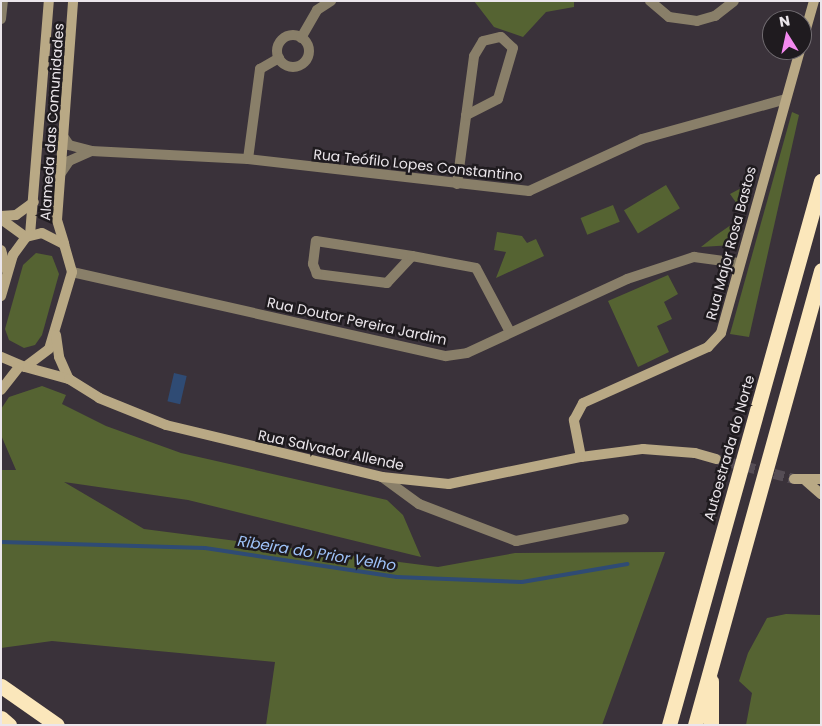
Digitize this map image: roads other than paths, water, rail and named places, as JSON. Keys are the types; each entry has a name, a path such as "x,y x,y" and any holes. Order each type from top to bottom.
{"highway":[{"name":"Autoestrada do Norte","path":"669,725 821,181"},
{"path":"694,725 821,270"},
{"path":"710,668 711,725"},
{"path":"1,686 57,725"},
{"path":"665,725 675,704"},
{"path":"1,718 9,725"}],"street":[{"path":"1,19 3,1"},
{"name":"Alameda das Comunidades","path":"28,236 34,202 49,1"},
{"name":"Alameda das Comunidades","path":"72,272 57,220 73,1"},
{"path":"301,38 317,10 331,1"},
{"path":"650,1 669,17 697,21 715,16 734,1"},
{"path":"457,184 466,115 474,56 483,41 501,37 513,48 498,99 466,115"},
{"path":"279,58 286,66 302,64 309,49 301,38"},
{"path":"248,159 260,69 279,58 283,40 301,38"},
{"name":"Rua Major Rosa Bastos","path":"581,457 576,411 583,403 708,347 721,333 797,60"},
{"name":"Rua Teófilo Lopes Constantino","path":"64,136 69,145 91,151 248,159 529,191 642,139 786,99"},
{"name":"Rua Teófilo Lopes Constantino","path":"61,173 69,162 91,151"},
{"path":"1,218 16,215 34,202"},
{"path":"1,218 28,236 48,234 64,244"},
{"path":"1,296 13,255 28,236"},
{"path":"412,256 388,283 318,274 313,264 316,241 412,256 476,268 510,332"},
{"path":"1,250 7,274"},
{"name":"Rua Doutor Pereira Jardim","path":"72,272 446,356 468,353 627,279 694,257 739,263"},
{"path":"1,390 22,367 46,354 56,334 72,272"},
{"path":"56,334 59,357 69,379"},
{"name":"Rua Salvador Allende","path":"1,357 22,367 69,379 99,398 166,425 382,477 448,484 581,457 643,449 695,453 716,459"},
{"path":"382,477 420,504 516,541 624,519"},
{"path":"794,479 806,481 821,479"},
{"path":"806,481 821,494"}],"water":[{"path":"174,373 187,376 180,404 167,401"}],"waterway":[{"name":"Ribeira do Prior Velho","path":"1,542 205,548 397,577 522,582 627,564"}],"tunnel":[{"path":"716,459 794,479"}]}
